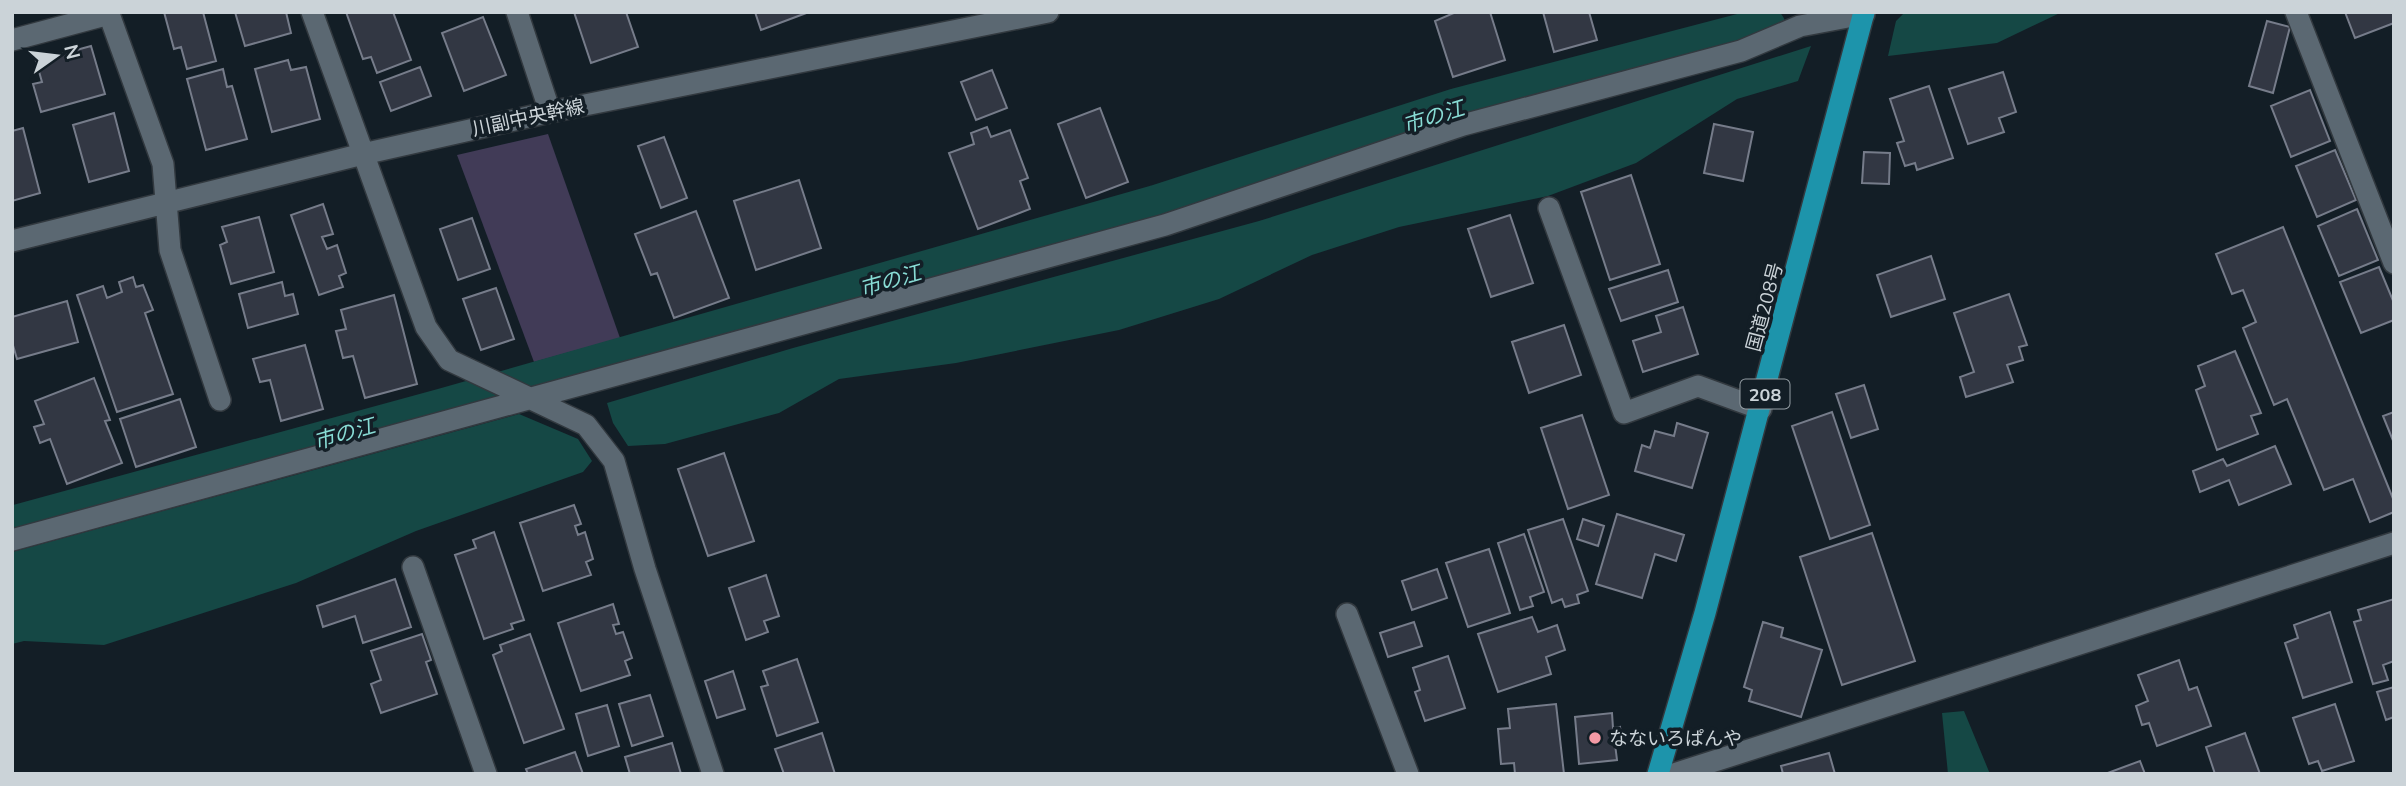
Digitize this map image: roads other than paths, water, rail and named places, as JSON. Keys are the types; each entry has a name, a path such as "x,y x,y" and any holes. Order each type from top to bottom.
{"highway":[{"name":"国道208号","path":"1658,774 1760,409 1864,13"}],"street":[{"path":"312,12 426,327 449,360 480,376 535,398 586,425 614,461 645,569 713,774"},
{"path":"517,12 550,111"},
{"name":"川副中央幹線","path":"12,241 363,154 550,111 1048,12"},
{"path":"2296,12 2394,263"},
{"path":"12,540 1165,225 1464,125 1741,51 1800,26 1864,13"},
{"path":"12,40 109,14 163,164 170,250 220,400"},
{"path":"1549,208 1624,413 1698,386 1760,409"},
{"path":"1674,774 2394,543"},
{"path":"413,567 485,774"},
{"path":"1347,614 1408,774"}],"waterway":[{"name":"市の江","path":"12,526 444,408 1156,205 1457,108 1766,27"}],"place":[{"name":"なないろぱんや","path":"1595,738"}]}
